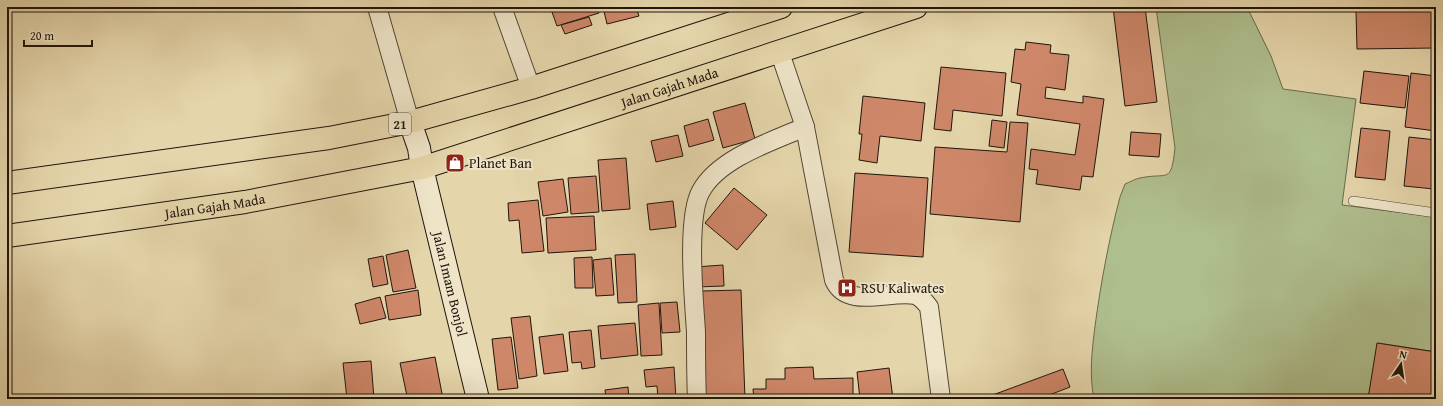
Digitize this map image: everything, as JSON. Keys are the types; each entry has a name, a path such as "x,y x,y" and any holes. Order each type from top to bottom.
{"highway":[{"name":"21","path":"7,183 329,138 410,122 531,88 781,7"},
{"name":"Jalan Gajah Mada","path":"7,236 245,202 422,168 916,7"}],"street":[{"path":"377,7 410,122 419,148 422,168"},
{"path":"502,7 531,88"},
{"path":"780,52 805,127 834,280 837,287 845,293 855,296 914,295 925,301 929,307 941,399"},
{"path":"697,399 692,253 695,213 701,191 714,175 733,160 805,127"},
{"name":"Jalan Imam Bonjol","path":"422,168 478,399"}],"lane":[{"path":"1353,201 1436,213"}],"green space":[{"path":"1156,7 1247,7 1271,56 1283,89 1356,99 1342,205 1436,217 1436,352 1378,343 1368,399 1094,399 1091,372 1095,326 1112,229 1120,197 1125,184 1140,178 1166,175 1170,172 1172,167 1175,148"}],"building":[{"path":"569,7 597,7 599,13 557,26 552,12"},
{"path":"603,7 636,7 639,16 607,24"},
{"path":"1113,7 1145,7 1157,102 1125,106"},
{"path":"1431,7 1436,7 1436,48 1357,49 1356,11 1431,10"},
{"path":"589,17 592,25 565,34 561,25"},
{"path":"1026,42 1051,45 1050,53 1069,55 1065,90 1046,87 1045,98 1083,103 1083,96 1104,99 1093,177 1082,176 1080,190 1036,184 1038,170 1029,169 1031,149 1075,155 1080,124 1017,115 1021,84 1011,82 1015,49 1025,50"},
{"path":"941,67 1006,73 1002,116 953,110 951,131 934,129"},
{"path":"1364,71 1409,76 1405,108 1360,103"},
{"path":"1411,73 1436,76 1436,131 1405,127"},
{"path":"863,96 925,103 921,141 880,136 877,163 859,160 862,134 859,134"},
{"path":"745,103 755,139 723,148 713,112"},
{"path":"708,119 714,140 689,147 684,126"},
{"path":"992,120 1007,122 1004,148 989,146"},
{"path":"1010,122 1028,123 1020,222 930,214 935,147 1007,152"},
{"path":"1361,128 1390,131 1385,180 1355,177"},
{"path":"1131,132 1161,134 1159,157 1129,155"},
{"path":"678,135 683,156 656,162 651,141"},
{"path":"1409,137 1436,140 1434,189 1404,186"},
{"path":"626,158 630,209 602,211 598,160"},
{"path":"855,173 928,178 923,257 849,252"},
{"path":"596,176 599,212 571,214 568,178"},
{"path":"563,179 568,212 543,216 538,182"},
{"path":"734,188 767,215 737,250 705,223"},
{"path":"538,200 544,251 522,253 519,220 509,221 508,203"},
{"path":"673,201 676,227 650,230 647,204"},
{"path":"594,216 596,250 548,253 546,218"},
{"path":"408,250 416,288 393,292 386,255"},
{"path":"635,254 637,302 618,303 615,255"},
{"path":"383,256 388,284 373,287 368,259"},
{"path":"592,257 593,288 575,288 574,258"},
{"path":"611,258 614,295 596,296 593,260"},
{"path":"723,265 724,286 696,287 695,267"},
{"path":"418,290 421,315 389,320 385,296"},
{"path":"741,290 745,399 705,399 701,291"},
{"path":"380,297 386,318 360,324 355,304"},
{"path":"677,302 680,332 662,333 660,303"},
{"path":"659,303 662,355 641,356 638,305"},
{"path":"530,316 537,376 519,379 511,318"},
{"path":"635,323 638,355 601,359 598,326"},
{"path":"591,330 595,367 582,369 581,362 572,363 569,332"},
{"path":"563,334 568,371 544,374 539,337"},
{"path":"511,337 518,388 498,390 492,339"},
{"path":"1377,343 1436,352 1436,399 1368,399"},
{"path":"435,357 443,399 402,399 402,396 407,396 400,363"},
{"path":"371,361 374,399 347,399 343,363"},
{"path":"674,367 676,399 658,399 657,386 646,387 644,370"},
{"path":"813,367 814,379 853,378 853,399 754,399 753,389 766,389 766,379 785,379 785,368"},
{"path":"889,368 893,399 860,399 857,372"},
{"path":"1063,369 1070,387 1039,399 991,399 990,396"},
{"path":"628,387 629,399 606,399 605,390"},
{"path":"599,395 600,399 574,399"}],"place":[{"name":"Planet Ban","path":"455,163"},
{"name":"RSU Kaliwates","path":"847,288"}]}
